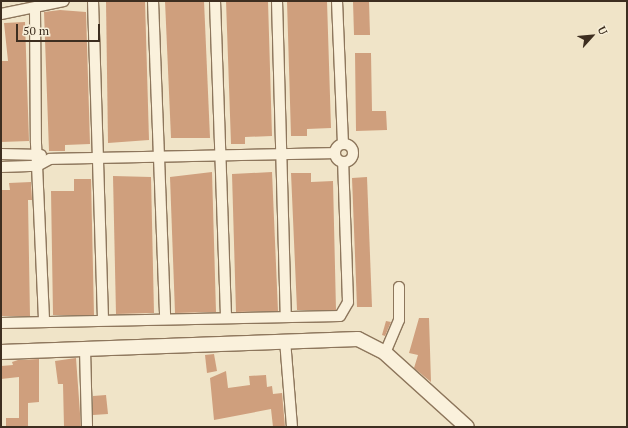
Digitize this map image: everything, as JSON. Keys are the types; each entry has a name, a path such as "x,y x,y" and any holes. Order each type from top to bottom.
{"main road":[{"path":"1,352 285,340 358,339 385,353 467,427"}],"street":[{"path":"1,14 35,9 64,1"},
{"path":"93,1 103,320"},
{"path":"154,1 165,319"},
{"path":"215,1 226,318"},
{"path":"277,1 286,317"},
{"path":"334,153 343,143 337,1"},
{"path":"35,9 36,153 44,322"},
{"path":"343,143 350,146 353,153 350,159 343,162"},
{"path":"1,154 36,153 50,159 159,155 334,153 343,162 347,307 343,314 335,316 1,323"},
{"path":"1,167 37,166 50,159"},
{"path":"385,353 399,320 399,288"},
{"path":"285,340 292,427"},
{"path":"86,349 87,426"}],"building":[{"path":"106,1 145,1 149,140 108,143"},
{"path":"165,1 204,1 210,138 171,138"},
{"path":"226,1 268,1 272,136 245,137 245,144 231,144"},
{"path":"287,1 327,1 331,128 307,129 307,136 291,136"},
{"path":"353,1 369,1 370,35 354,35"},
{"path":"60,10 86,12 90,144 65,145 65,151 49,151 44,12"},
{"path":"25,22 29,141 1,142 1,61 8,61 4,23"},
{"path":"355,53 371,53 372,111 386,111 387,130 356,131"},
{"path":"212,172 216,312 175,313 170,177"},
{"path":"272,172 278,311 236,312 232,174"},
{"path":"291,173 311,173 311,182 333,181 336,310 297,310"},
{"path":"113,176 151,177 154,313 116,314"},
{"path":"367,177 372,307 357,307 352,178"},
{"path":"74,179 91,179 94,315 53,315 51,191 74,191"},
{"path":"31,182 32,200 28,200 30,316 1,316 1,190 10,190 9,183"},
{"path":"419,318 429,318 431,382 414,368 418,355 409,353"},
{"path":"386,321 391,322 385,336 382,335"},
{"path":"214,354 217,371 207,373 205,355"},
{"path":"76,358 81,427 64,427 63,384 58,384 55,361"},
{"path":"39,359 39,402 28,403 28,427 6,427 6,418 19,418 19,377 1,379 1,366 13,365 12,362 18,360"},
{"path":"226,371 228,388 250,385 249,376 266,375 267,387 272,386 273,394 282,393 285,427 273,427 271,409 214,420 210,378"},
{"path":"106,395 108,414 93,415 93,396"}]}
